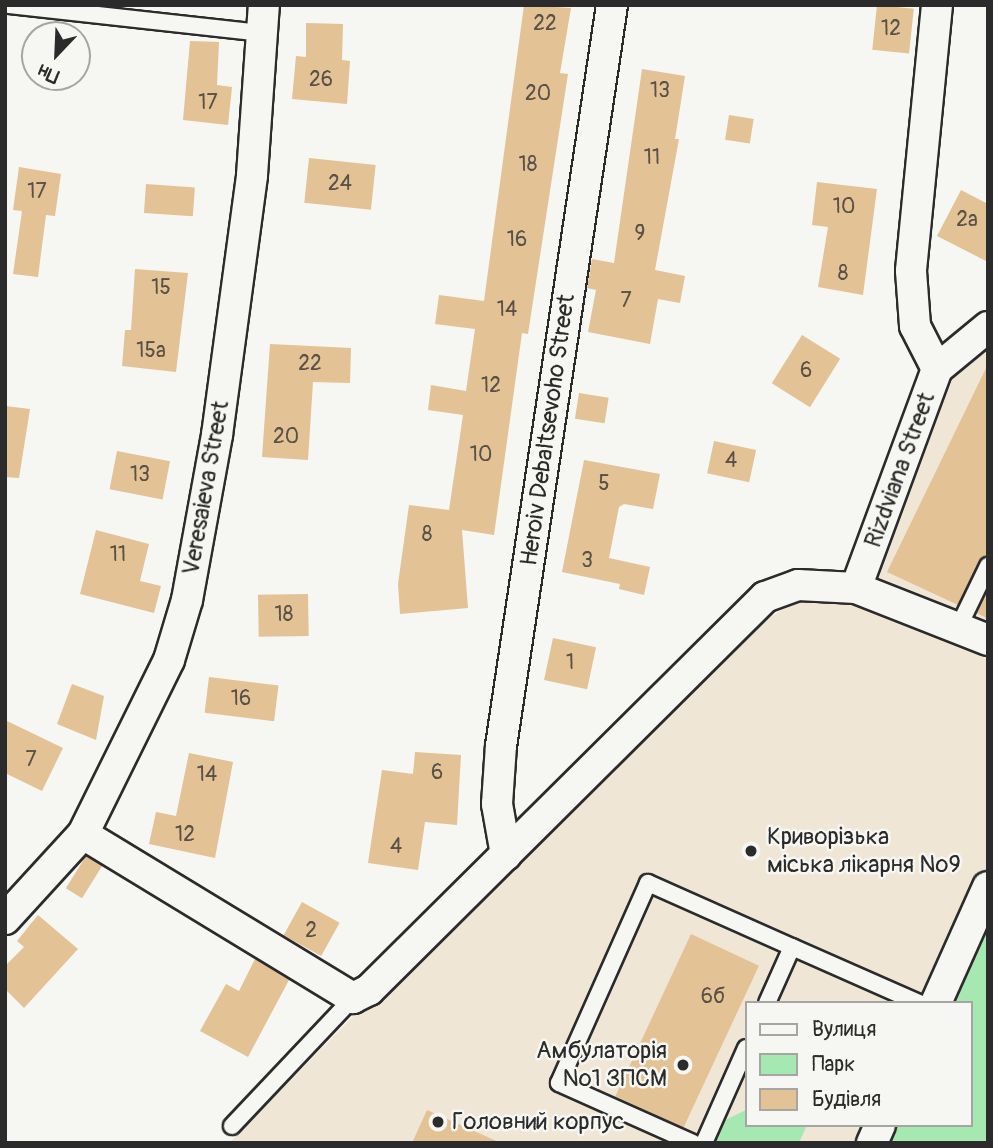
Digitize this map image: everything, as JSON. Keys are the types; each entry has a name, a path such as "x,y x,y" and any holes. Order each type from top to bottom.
{"street":[{"name":"Heroiv Debaltsevoho Street","path":"506,855 498,804 501,746 612,5"},
{"name":"Rizdviana Street","path":"856,588 937,369 915,326 911,271 937,5"},
{"name":"Veresaieva Street","path":"5,919 17,893 83,834 169,660 187,600 217,435 250,189 262,19"},
{"path":"937,369 988,327"},
{"path":"83,834 353,998 369,990 765,597 798,585 856,588 988,640"},
{"path":"937,1001 988,887"},
{"path":"872,1143 879,1127"}],"lane":[{"path":"8,5 262,19"},
{"path":"958,628 988,566"},
{"path":"693,1143 559,1083 648,883 914,1001"},
{"path":"768,1001 792,947"},
{"path":"232,1126 353,998"},
{"path":"704,1143 744,1053"}],"shaded area":[{"name":"Криворізька міська лікарня №9","path":"988,327 988,886 936,1001 744,1001 744,1127 879,1127 872,1143 229,1143 549,816 687,683 765,620 794,603 856,588 937,369"}],"green space":[{"path":"988,887 988,1143 872,1143 879,1127 972,1127 972,1001 937,1001"},
{"path":"744,1111 744,1127 806,1127 799,1143 713,1143 723,1121"}],"building":[{"path":"524,5 571,8 560,73 568,74 528,334 522,333 494,535 462,530 468,608 400,614 398,584 409,505 449,510 463,415 428,410 431,385 466,391 475,329 435,324 439,295 484,301"},
{"path":"877,5 914,9 909,54 872,50"},
{"path":"306,23 343,24 342,60 350,61 347,104 292,99 296,56 306,57"},
{"path":"190,41 219,42 217,85 232,87 228,125 183,120"},
{"path":"642,69 685,76 675,139 679,139 655,270 685,276 680,303 658,299 650,344 588,332 596,290 587,288 592,259 614,263"},
{"path":"729,115 754,119 750,144 725,140"},
{"path":"309,158 376,165 371,210 304,203"},
{"path":"19,167 61,174 55,216 46,215 38,277 13,274 22,211 13,210"},
{"path":"817,182 877,189 863,295 818,287 828,227 812,225"},
{"path":"146,184 195,187 193,216 144,213"},
{"path":"961,190 988,204 988,262 937,236"},
{"path":"135,269 188,273 176,372 122,366 125,330 131,330"},
{"path":"802,335 840,359 810,407 772,383"},
{"path":"270,344 351,348 350,383 313,382 308,460 262,457"},
{"path":"988,364 988,556 979,561 958,605 887,572"},
{"path":"579,393 609,398 605,423 575,419"},
{"path":"5,406 30,409 19,478 5,477"},
{"path":"714,441 756,450 749,482 707,473"},
{"path":"117,451 170,461 163,500 110,489"},
{"path":"584,460 660,474 653,509 624,504 619,507 609,558 650,567 644,595 619,589 620,584 562,572"},
{"path":"96,530 149,544 140,581 161,586 154,613 80,594"},
{"path":"988,591 988,619 977,613"},
{"path":"308,594 309,636 259,637 258,595"},
{"path":"553,638 596,647 587,689 544,680"},
{"path":"209,677 278,686 274,721 205,713"},
{"path":"72,684 104,696 96,740 57,724"},
{"path":"5,720 63,748 42,791 5,773"},
{"path":"415,752 461,755 457,825 425,822 418,870 368,863 382,770 413,774"},
{"path":"189,753 233,762 215,858 149,844 156,812 176,816"},
{"path":"86,856 102,866 82,898 66,888"},
{"path":"302,902 340,923 321,956 284,935"},
{"path":"38,915 78,949 24,1008 5,989 5,966 24,947 17,941"},
{"path":"691,934 759,966 683,1128 615,1096"},
{"path":"255,959 289,980 248,1057 200,1031 226,984 239,991"},
{"name":"Головний корпус","path":"427,1110 501,1143 412,1143"}],"place":[{"name":"Криворізька міська лікарня №9","path":"751,851"},
{"name":"Амбулаторія №1 ЗПСМ","path":"683,1065"},
{"name":"Головний корпус","path":"438,1122"}]}
